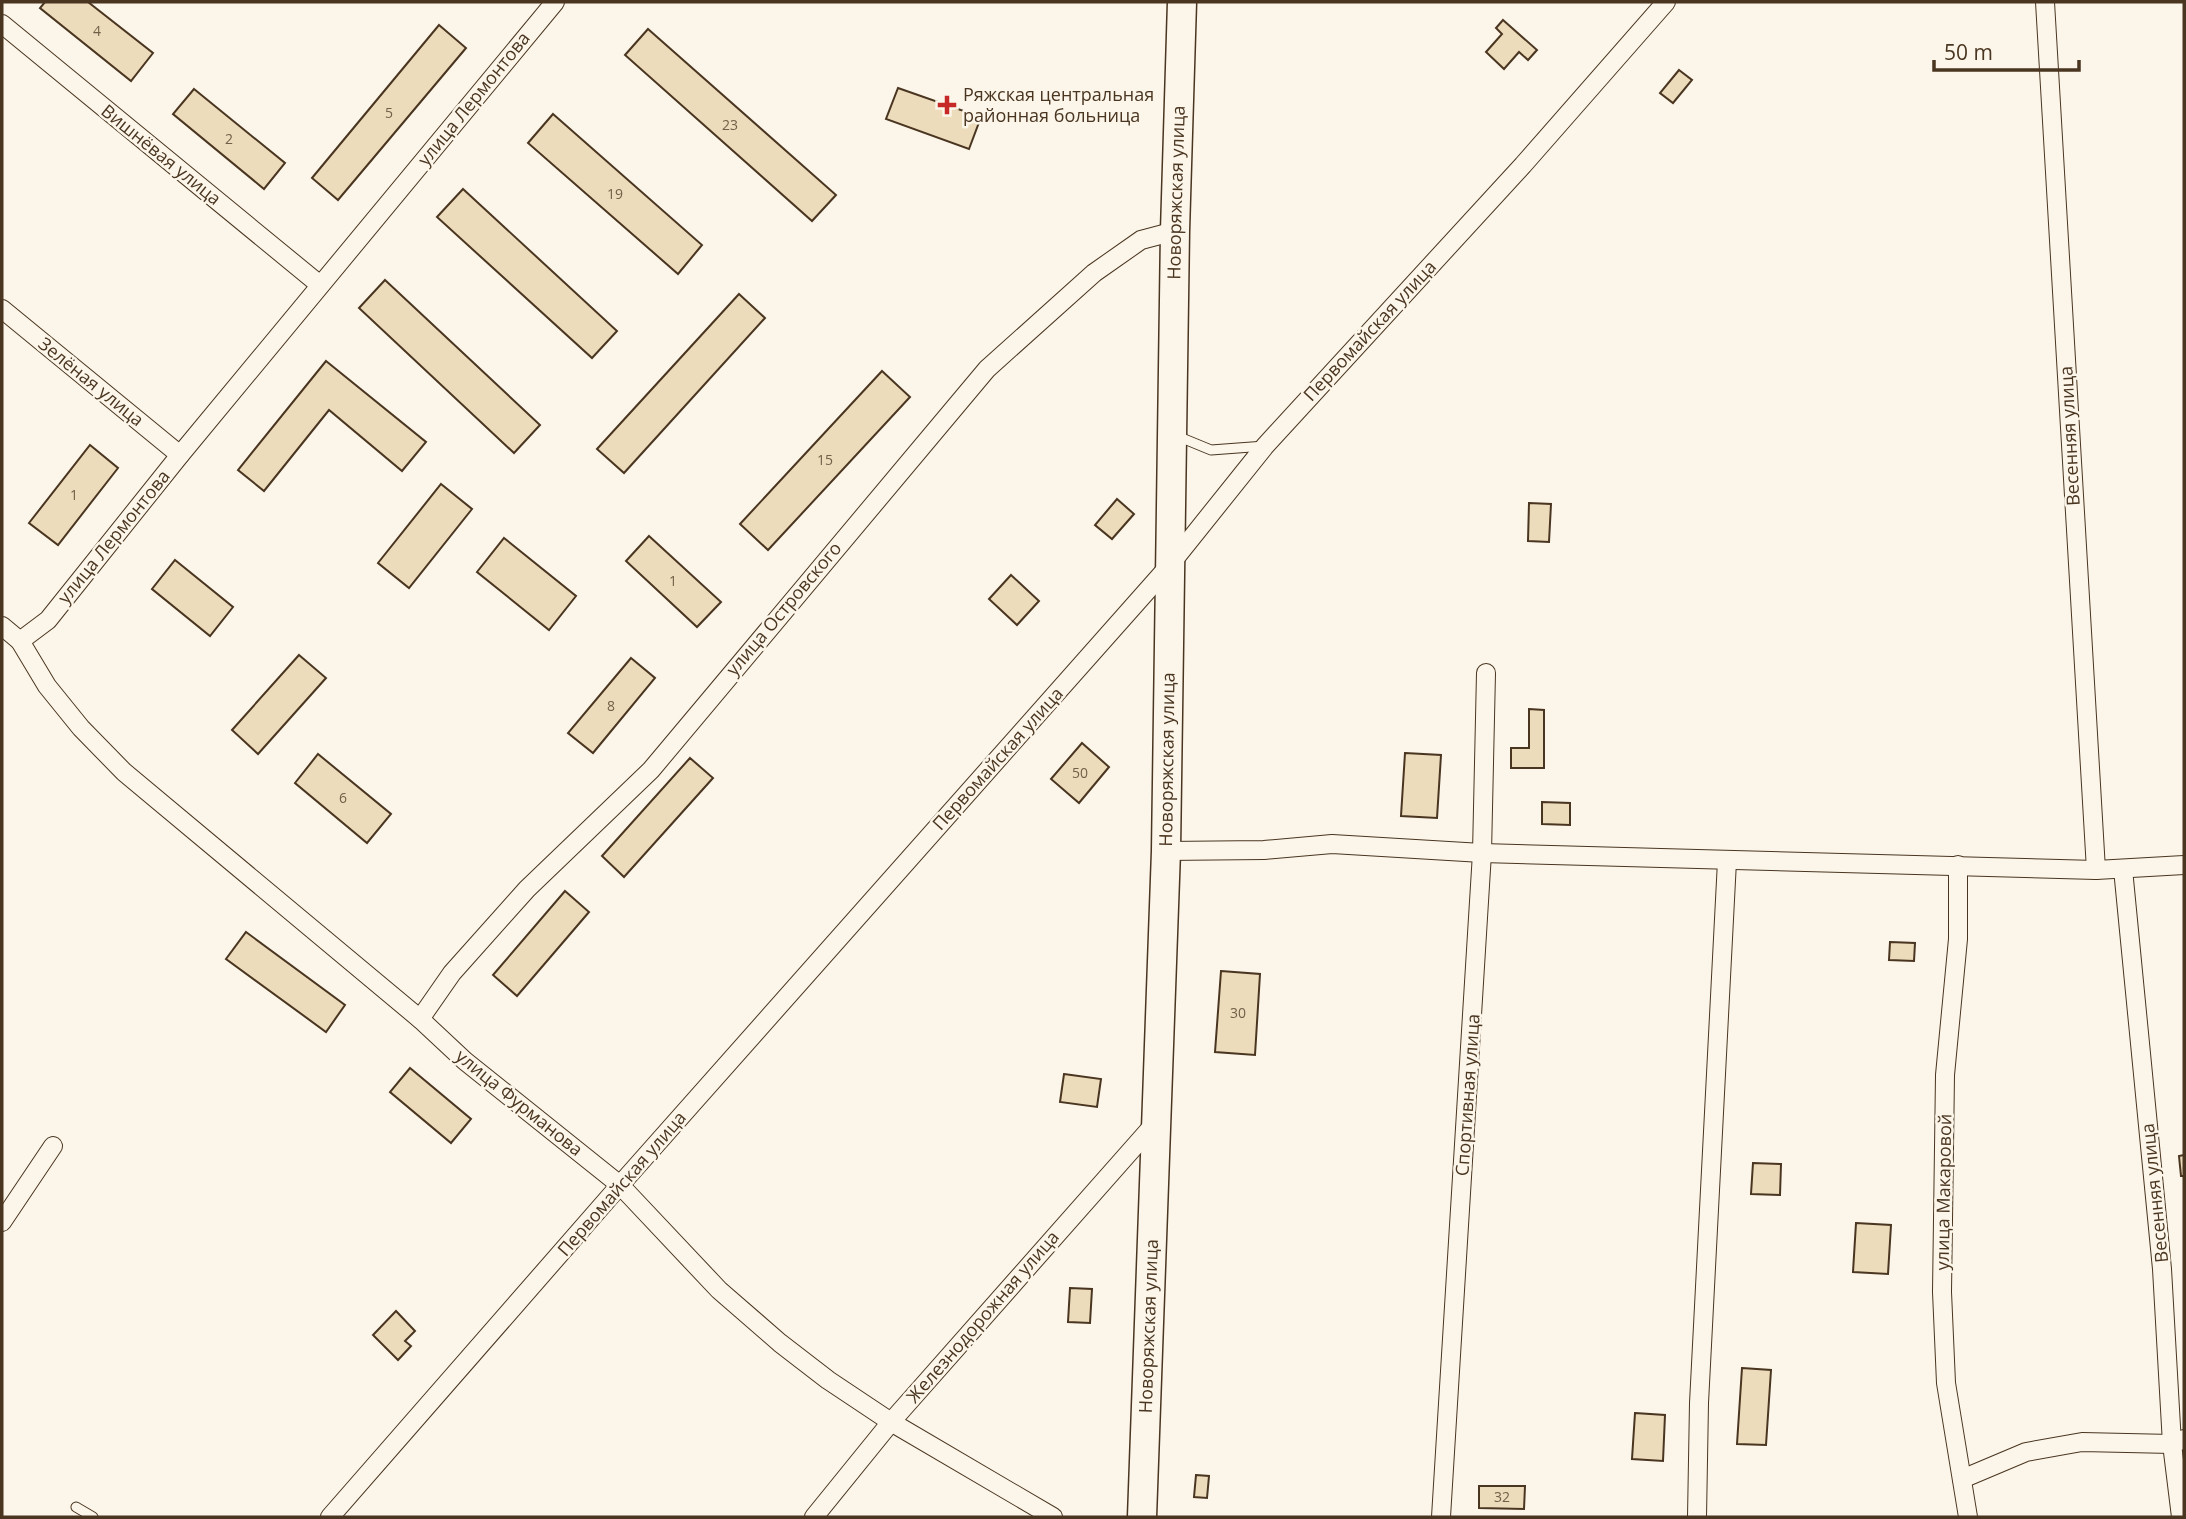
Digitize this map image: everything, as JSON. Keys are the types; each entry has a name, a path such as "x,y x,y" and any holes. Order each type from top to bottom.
{"main road":[{"name":"Новоряжская улица","path":"1142,1517 1166,851 1175,231 1182,2"}],"street":[{"name":"улица Лермонтова","path":"20,641 48,620 180,455 555,2"},
{"name":"Первомайская улица","path":"331,1517 620,1185 1169,566 1265,446 1523,165 1666,2"},
{"name":"Весенняя улица","path":"2045,2 2096,870"},
{"name":"Вишнёвая улица","path":"2,24 320,285"},
{"name":"улица Островского","path":"420,1019 452,973 527,889 651,770 987,369 1094,273 1140,240 1175,231"},
{"name":"Зелёная улица","path":"2,309 180,455"},
{"path":"2,626 20,641 47,686 124,772 420,1019"},
{"path":"2,646 20,641"},
{"name":"Спортивная улица","path":"1441,1517 1482,853 1486,673"},
{"path":"1166,851 1264,850 1332,844 1482,853 1727,861 2096,870 2184,865"},
{"path":"1697,1517 1699,1403 1727,861"},
{"name":"улица Макаровой","path":"1958,865 1958,939 1945,1075 1942,1292 1946,1383 1968,1517"},
{"name":"Весенняя улица","path":"2123,869 2178,1442 2181,1517"},
{"name":"улица Фурманова","path":"420,1019 465,1061 620,1185 729,1299 780,1343 828,1380 891,1422 1053,1517"},
{"name":"Железнодорожная улица","path":"814,1517 891,1422 1157,1121"},
{"path":"2,1222 53,1146"},
{"path":"1962,1479 2025,1452 2082,1442 2178,1442"}],"lane":[{"path":"1172,434 1211,450 1265,446"},
{"path":"76,1507 93,1517"}],"building":[{"path":"45,2 88,2 153,53 131,81 40,8"},
{"path":"1503,20 1537,50 1528,60 1519,52 1504,69 1486,52 1502,34 1496,28"},
{"path":"439,25 466,48 338,200 312,178"},
{"path":"648,29 836,195 812,221 625,55"},
{"path":"1679,70 1692,80 1673,103 1660,93"},
{"path":"898,88 981,117 969,149 886,119"},
{"path":"194,89 285,163 264,189 173,114"},
{"path":"553,114 702,245 678,274 528,143"},
{"path":"463,189 617,331 592,358 437,217"},
{"path":"385,280 540,425 514,453 359,308"},
{"path":"739,294 765,318 624,473 597,449"},
{"path":"326,361 426,442 402,471 329,410 264,491 238,470"},
{"path":"882,371 910,397 768,550 740,524"},
{"path":"90,445 118,468 58,545 29,523"},
{"path":"441,484 472,509 409,588 378,563"},
{"path":"1117,499 1134,514 1112,539 1095,525"},
{"path":"1529,503 1551,504 1549,542 1528,541"},
{"path":"649,536 721,602 697,627 626,561"},
{"path":"504,538 576,596 549,630 477,572"},
{"path":"175,560 233,607 210,636 152,589"},
{"path":"1011,575 1039,601 1017,625 989,599"},
{"path":"299,655 326,678 258,754 232,730"},
{"path":"631,658 655,678 593,753 568,733"},
{"path":"1529,709 1544,710 1544,768 1511,768 1511,748 1529,748"},
{"path":"1082,743 1109,767 1079,803 1051,779"},
{"path":"1405,753 1441,755 1437,818 1401,816"},
{"path":"318,754 391,814 367,843 295,783"},
{"path":"690,758 713,778 624,877 602,856"},
{"path":"1542,802 1570,803 1570,825 1542,824"},
{"path":"565,891 589,912 517,996 493,975"},
{"path":"246,932 345,1005 326,1032 226,959"},
{"path":"1890,942 1915,943 1914,961 1889,960"},
{"path":"1221,971 1260,974 1255,1055 1215,1052"},
{"path":"410,1068 471,1119 451,1143 390,1092"},
{"path":"1064,1074 1101,1079 1097,1107 1060,1102"},
{"path":"2184,1155 2184,1176 2181,1176 2179,1156"},
{"path":"1753,1163 1781,1164 1780,1195 1751,1194"},
{"path":"1856,1223 1891,1225 1888,1274 1853,1272"},
{"path":"1070,1288 1092,1289 1090,1323 1068,1322"},
{"path":"396,1311 415,1331 405,1341 411,1346 398,1360 373,1335"},
{"path":"1742,1368 1771,1370 1766,1445 1737,1444"},
{"path":"1635,1413 1665,1415 1663,1461 1632,1459"},
{"path":"1196,1475 1209,1476 1207,1498 1194,1497"},
{"path":"1479,1486 1525,1486 1524,1509 1479,1508"}],"place":[{"name":"Ряжская центральная районная больница","path":"947,105"}]}
